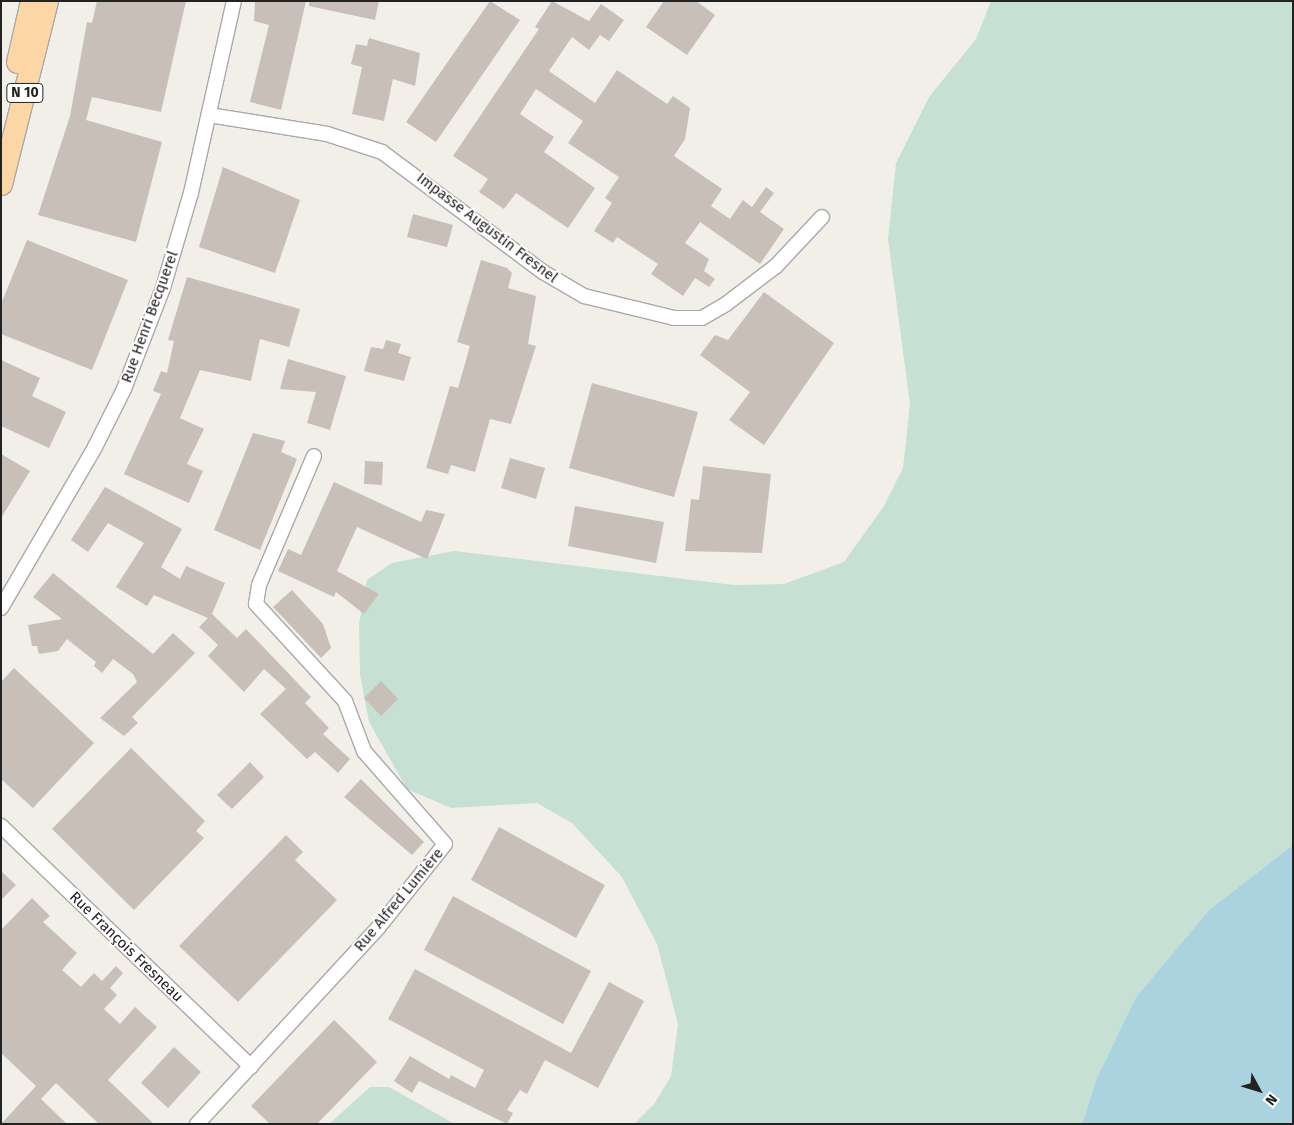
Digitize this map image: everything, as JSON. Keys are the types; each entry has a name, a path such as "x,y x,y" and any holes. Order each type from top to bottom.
{"main road":[{"name":"N 10","path":"1,132 31,1"},
{"name":"N 10","path":"1,184 47,1"}],"street":[{"name":"Rue Henri Becquerel","path":"1,608 40,546 124,389 163,288 210,115 234,1"},
{"name":"Impasse Augustin Fresnel","path":"210,115 327,134 382,152 543,272 584,296 674,318 702,318 726,304 776,266 822,217"},
{"name":"Rue Alfred Lumière","path":"197,1124 378,928 445,844 364,752 345,701 256,604 259,585 314,456"},
{"name":"Rue François Fresneau","path":"1,826 251,1067"}],"green space":[{"path":"991,1 1293,1 1293,845 1210,909 1136,997 1097,1078 1082,1124 634,1124 655,1103 671,1076 678,1024 657,944 622,877 572,823 537,803 451,808 407,789 369,722 360,675 359,624 367,580 392,563 454,551 734,585 784,584 844,562 884,506 903,468 910,404 888,239 896,163 929,97 976,39"},
{"path":"370,1087 389,1087 455,1124 329,1124"}],"water":[{"path":"1293,845 1293,1124 1082,1124 1097,1078 1136,997 1210,909"}],"building":[{"path":"97,1 186,1 161,112 92,97 86,120 162,142 136,242 38,215 70,116 87,22 92,23"},
{"path":"255,1 306,1 281,110 250,102 269,25 254,21"},
{"path":"309,1 379,1 375,20 309,6"},
{"path":"490,1 520,20 436,142 406,122"},
{"path":"552,1 589,21 601,4 624,20 609,41 600,35 589,50 572,37 549,71 595,103 617,70 667,104 673,96 690,108 685,139 674,156 722,189 711,206 730,219 743,200 752,207 766,187 774,193 760,212 784,229 760,264 700,222 685,243 709,259 704,271 715,279 709,287 695,278 683,296 651,274 658,264 617,237 613,243 594,231 612,203 605,198 619,177 568,143 583,121 536,89 520,114 554,137 544,152 595,188 568,228 516,193 504,209 479,192 488,179 453,156 539,29 535,27"},
{"path":"664,1 696,1 715,15 687,55 646,27"},
{"path":"369,38 420,53 415,86 393,79 384,121 352,114 362,67 351,64 356,44 367,46"},
{"path":"223,167 300,200 275,273 199,247"},
{"path":"413,214 453,225 447,247 407,237"},
{"path":"27,240 128,280 92,370 1,334 1,304"},
{"path":"481,260 507,268 512,273 508,288 536,296 528,344 536,346 511,424 490,419 475,472 451,465 448,474 426,468 450,386 458,388 470,346 457,342"},
{"path":"187,277 300,309 289,347 260,339 251,381 200,370 180,418 204,429 187,464 203,471 189,503 124,474 161,394 153,391 161,371 167,373 174,341 168,340"},
{"path":"764,292 834,343 764,445 729,420 750,392 700,355 715,335 728,340"},
{"path":"386,340 401,344 398,353 411,357 404,381 364,371 371,347 383,349"},
{"path":"288,359 346,376 330,430 307,423 316,392 280,389"},
{"path":"1,360 40,378 32,396 66,412 49,448 1,426"},
{"path":"592,383 698,412 674,497 569,468"},
{"path":"253,433 285,441 281,452 297,459 260,550 214,530"},
{"path":"1,454 30,471 1,518"},
{"path":"510,458 545,468 536,499 501,488"},
{"path":"365,461 383,462 382,485 364,484"},
{"path":"703,466 771,474 762,553 685,551 691,499 699,500"},
{"path":"334,482 421,522 426,510 445,514 427,559 357,527 337,571 379,594 364,614 336,592 334,597 278,571 288,549 301,555"},
{"path":"105,487 182,529 161,567 180,579 186,566 225,583 212,614 237,638 246,629 311,697 305,703 329,728 323,734 350,759 338,773 315,752 307,759 260,714 286,689 264,669 244,692 208,656 218,645 199,627 208,618 154,595 147,606 116,587 144,543 108,523 88,552 71,540"},
{"path":"575,506 664,522 656,563 568,546"},
{"path":"53,573 153,654 173,633 195,653 132,717 138,723 124,736 100,718 137,682 133,674 113,659 102,673 94,666 96,662 67,639 58,651 39,654 37,646 32,646 28,625 62,619 33,597"},
{"path":"292,590 323,624 331,648 321,658 273,607"},
{"path":"14,668 94,743 33,808 1,779 1,682"},
{"path":"381,681 398,699 381,716 364,698"},
{"path":"131,748 205,821 196,831 204,838 134,910 52,829"},
{"path":"250,762 264,777 232,809 217,795"},
{"path":"361,779 424,842 412,855 344,797"},
{"path":"499,827 605,885 576,938 471,880"},
{"path":"286,835 303,852 295,860 337,900 238,1002 179,946"},
{"path":"1,871 16,885 1,900"},
{"path":"453,896 591,971 563,1024 424,950"},
{"path":"32,898 50,916 43,922 77,953 62,970 81,987 94,973 102,981 116,966 123,973 110,988 117,995 104,1009 120,1024 135,1007 157,1027 108,1080 154,1124 99,1124 56,1083 41,1099 67,1124 1,1124 36,1086 1,1053 1,930"},
{"path":"415,969 571,1053 609,982 644,1001 598,1088 545,1060 527,1094 520,1090 507,1110 513,1113 507,1124 419,1081 412,1093 394,1081 410,1056 449,1079 451,1075 475,1088 484,1070 388,1019"},
{"path":"334,1020 377,1062 317,1124 270,1124 251,1106"},
{"path":"174,1047 201,1072 168,1108 141,1083"}]}
